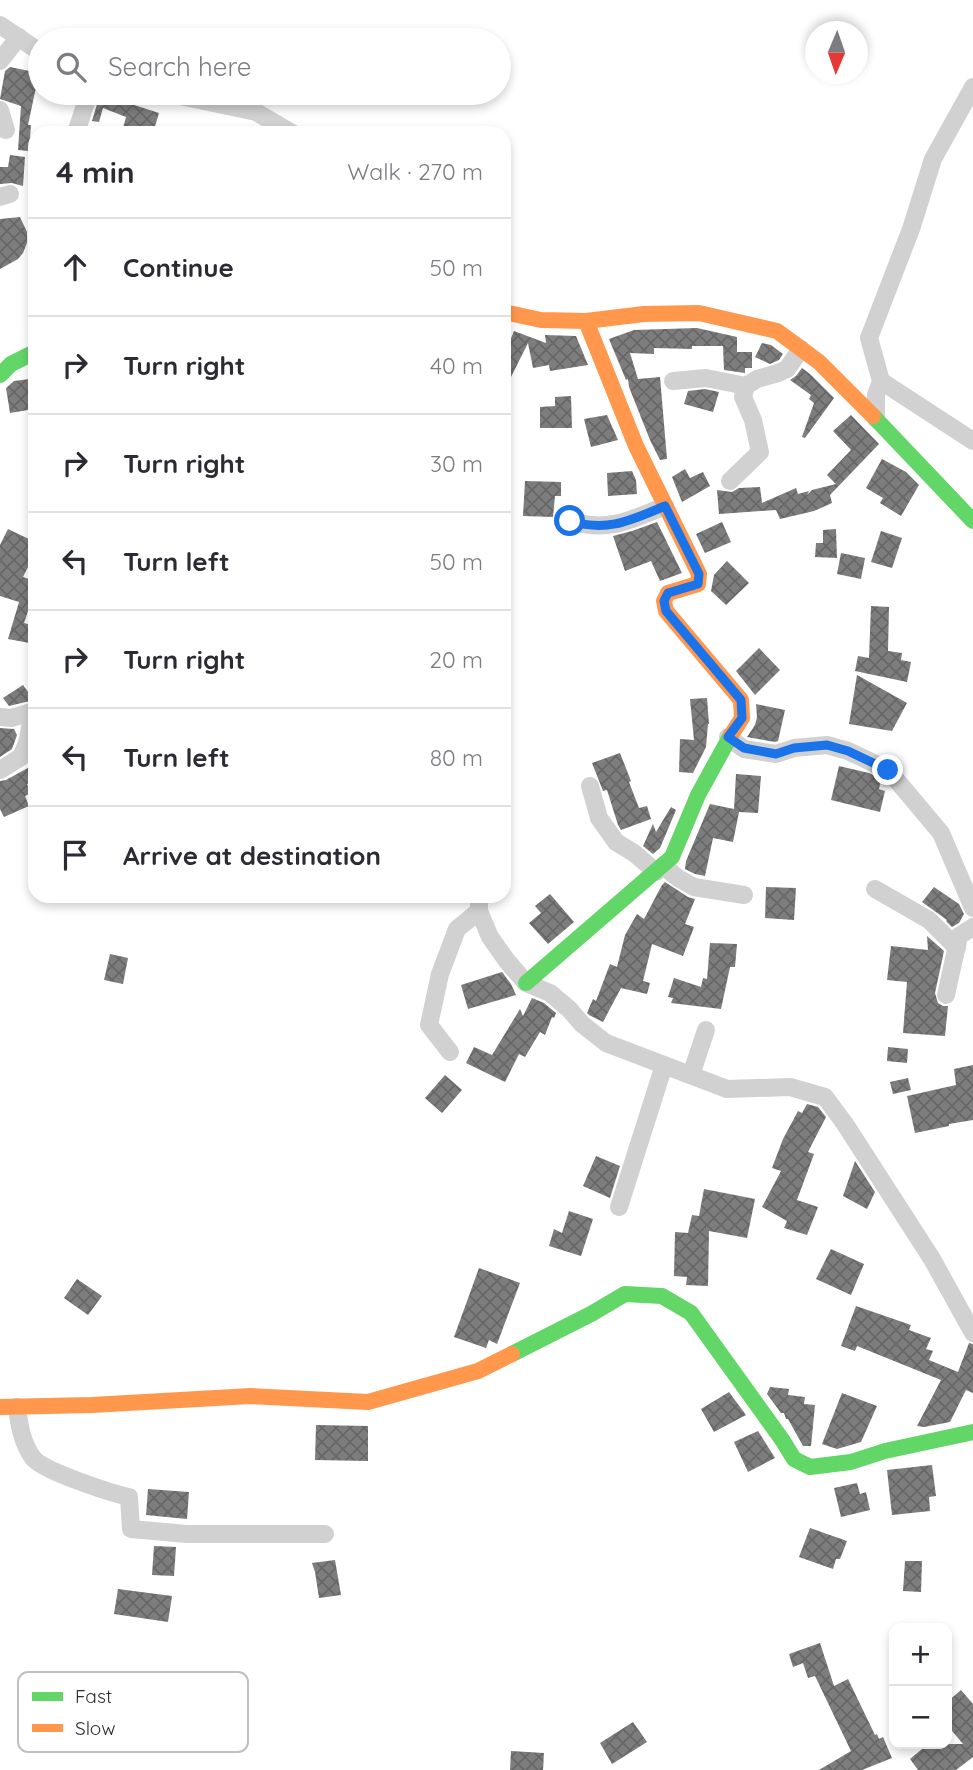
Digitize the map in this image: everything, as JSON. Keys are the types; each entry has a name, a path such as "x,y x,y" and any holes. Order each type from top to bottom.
{"street":[{"path":"0,25 28,43"},
{"path":"0,61 19,37"},
{"path":"876,419 876,395 881,381 869,338 911,229 933,159 973,87"},
{"path":"78,126 85,105"},
{"path":"223,105 256,112 280,126"},
{"path":"0,110 6,130"},
{"path":"511,314 541,320 586,321 644,314 699,313 777,331 819,362 973,521"},
{"path":"526,982 672,858 698,795 728,737 742,718 741,700 666,611 664,601 668,593 698,584 699,574 636,446 586,321"},
{"path":"730,481 760,452 753,420 743,397 746,386 757,379 787,369 801,349"},
{"path":"0,375 10,363 28,355"},
{"path":"673,381 706,378 746,386"},
{"path":"881,381 973,441"},
{"path":"570,521 598,527 614,525 665,506"},
{"path":"0,718 28,714"},
{"path":"728,737 744,748 776,754 794,748 827,745 848,751 888,770 941,833 973,908"},
{"path":"0,770 21,757 28,739"},
{"path":"590,786 599,818 615,842 694,887 744,895"},
{"path":"875,889 929,920 957,948"},
{"path":"479,904 490,937 526,982 550,993 606,1043 727,1089 790,1087 825,1097 932,1259 973,1333"},
{"path":"450,1052 429,1025 432,1004 457,929 479,904"},
{"path":"946,995 959,936 973,927"},
{"path":"691,1075 706,1030"},
{"path":"619,1208 664,1065"},
{"path":"325,1534 187,1534 131,1530 129,1497 56,1473 34,1460 8,1407 251,1396 368,1402 478,1371 625,1294 662,1296 691,1313 794,1460 810,1467 851,1462 885,1451 973,1432"}],"building":[{"path":"10,67 28,71 28,105 32,105 28,125 31,125 28,126 28,151 18,150 21,106 0,99 5,71"},
{"path":"97,105 134,105 159,113 155,126 124,126 126,117 103,108 99,122 92,121"},
{"path":"10,155 25,157 23,186 0,184 0,167 8,167"},
{"path":"20,217 27,232 27,243 18,259 0,269 0,219"},
{"path":"697,328 737,337 737,352 752,352 752,368 745,368 745,373 724,370 723,346 692,346 692,349 654,348 654,354 630,353 638,379 660,377 667,459 660,460 609,339 634,330"},
{"path":"514,331 546,343 545,335 576,336 588,365 550,371 549,365 533,368 528,343 511,377 511,338"},
{"path":"762,343 771,345 783,354 779,360 770,364 755,357"},
{"path":"802,368 834,398 805,438 802,437 814,403 809,399 811,395 790,380"},
{"path":"28,379 28,410 10,413 6,388 14,381"},
{"path":"705,389 719,392 713,412 684,404 688,391"},
{"path":"571,396 572,428 540,428 540,407 555,406 555,397"},
{"path":"607,415 618,440 591,447 584,419"},
{"path":"851,415 879,444 830,495 832,503 814,511 780,519 776,510 719,514 717,490 732,492 739,488 760,487 762,503 796,488 798,494 809,491 807,495 812,490 836,484 827,475 851,450 833,431"},
{"path":"882,459 906,472 919,485 901,516 880,503 883,498 866,488"},
{"path":"685,469 690,478 703,472 710,486 682,502 672,477"},
{"path":"632,471 637,494 608,496 607,473"},
{"path":"525,481 561,482 561,496 555,496 553,517 523,516"},
{"path":"657,522 682,573 660,581 651,561 625,571 613,536"},
{"path":"722,522 731,542 705,553 696,534"},
{"path":"8,529 28,539 28,567 23,577 28,579 28,611 24,623 28,624 28,643 8,639 19,602 0,596 0,545"},
{"path":"836,529 837,558 815,557 816,543 823,543 823,530"},
{"path":"881,531 902,538 892,568 871,562"},
{"path":"841,553 865,558 861,579 837,574"},
{"path":"727,561 749,583 726,605 711,591 714,575"},
{"path":"871,606 889,607 888,651 902,653 901,660 911,662 907,682 855,671 858,656 869,658"},
{"path":"759,648 780,670 755,695 736,671"},
{"path":"857,675 907,703 892,731 849,724"},
{"path":"23,685 28,692 28,701 9,706 3,698"},
{"path":"707,698 709,724 706,747 693,773 679,772 680,739 694,740 690,699"},
{"path":"756,704 785,710 778,741 747,737 755,725"},
{"path":"0,728 14,729 17,735 12,749 0,757"},
{"path":"620,753 639,808 647,806 651,819 621,830 607,790 603,791 592,763"},
{"path":"839,766 869,773 881,779 879,789 885,791 880,812 831,800"},
{"path":"28,768 28,794 25,796 28,806 4,817 0,809 0,781"},
{"path":"736,774 761,776 758,813 739,812 733,842 713,838 705,876 695,874 685,869 686,861 710,804 734,809"},
{"path":"671,807 676,810 660,848 653,854 643,846 653,824 656,832"},
{"path":"665,882 695,899 685,924 694,927 683,956 652,944 643,981 650,983 647,994 621,988 603,1022 589,1015 587,1013 593,999 596,1001 610,964 617,967 625,935 637,914 644,919"},
{"path":"766,887 796,888 794,920 765,918"},
{"path":"934,887 959,904 964,914 959,923 952,927 947,920 922,902"},
{"path":"550,894 574,922 548,944 529,923 541,913 535,906"},
{"path":"927,936 944,951 935,993 938,1003 948,1006 945,1036 903,1033 907,982 887,980 891,946 928,950"},
{"path":"710,943 737,944 735,967 730,967 721,1009 671,1003 673,998 668,997 674,978 701,987 703,978 707,979"},
{"path":"110,954 128,958 123,984 104,980"},
{"path":"502,972 516,995 468,1009 461,985"},
{"path":"532,998 544,1003 556,1013 545,1035 540,1032 525,1057 519,1054 505,1082 466,1063 474,1047 492,1055 520,1009 523,1016"},
{"path":"888,1047 908,1049 907,1063 887,1061"},
{"path":"973,1065 973,1120 915,1133 907,1096 956,1085 954,1069"},
{"path":"445,1075 462,1090 442,1113 425,1098"},
{"path":"908,1078 911,1090 893,1094 890,1082"},
{"path":"807,1104 818,1107 826,1117 808,1152 814,1154 797,1200 818,1207 807,1235 784,1228 787,1221 762,1207 781,1171 772,1168 783,1139 798,1111 802,1113"},
{"path":"596,1156 620,1166 610,1198 583,1186"},
{"path":"855,1161 875,1192 867,1209 843,1196"},
{"path":"704,1189 755,1199 747,1238 709,1231 708,1286 686,1285 687,1277 674,1276 675,1232 688,1233 692,1215 699,1216"},
{"path":"569,1211 593,1219 581,1256 549,1246 554,1229 562,1233"},
{"path":"831,1249 864,1264 851,1295 816,1279"},
{"path":"479,1268 520,1283 497,1344 489,1340 486,1348 454,1337"},
{"path":"77,1279 102,1296 88,1315 64,1298"},
{"path":"856,1306 911,1325 909,1330 931,1338 926,1349 933,1351 929,1360 958,1372 969,1343 973,1344 973,1393 966,1390 950,1422 917,1426 941,1380 857,1346 855,1351 841,1346"},
{"path":"770,1387 789,1389 788,1395 805,1397 804,1404 815,1405 811,1446 803,1446 784,1413 781,1413 767,1394"},
{"path":"729,1392 746,1415 714,1432 701,1409"},
{"path":"842,1393 877,1406 861,1442 837,1449 822,1444"},
{"path":"316,1425 368,1426 368,1461 315,1460"},
{"path":"758,1431 775,1458 748,1472 734,1442"},
{"path":"932,1465 936,1496 929,1497 930,1511 892,1515 887,1470"},
{"path":"857,1483 860,1494 866,1492 870,1510 841,1517 834,1488"},
{"path":"148,1489 189,1492 187,1519 146,1515"},
{"path":"810,1528 847,1541 833,1569 799,1557"},
{"path":"154,1546 176,1547 174,1576 152,1575"},
{"path":"335,1560 341,1595 319,1598 312,1563"},
{"path":"905,1561 922,1561 921,1592 903,1591"},
{"path":"118,1589 172,1596 168,1622 114,1614"},
{"path":"820,1643 834,1686 848,1679 875,1735 877,1734 879,1739 883,1737 892,1758 862,1770 819,1770 851,1751 815,1676 808,1678 803,1663 793,1667 789,1654"},
{"path":"961,1690 973,1704 973,1757 956,1770 918,1770 910,1759 922,1749 952,1749 952,1744 963,1744 952,1731 952,1698"},
{"path":"633,1722 647,1742 612,1764 600,1743"},
{"path":"511,1751 544,1753 543,1770 510,1770"}],"traffic: fast":[{"path":"0,375 11,364 28,356"},
{"path":"873,416 973,521"},
{"path":"526,983 672,857 698,795 731,735"},
{"path":"512,1354 625,1294 662,1296 691,1313 794,1459 810,1467 851,1462 885,1451 973,1432"}],"traffic: slow":[{"path":"511,314 541,320 586,321 644,314 699,313 777,331 819,362 873,416"},
{"path":"586,321 636,446 699,574 698,584 668,593 664,601 666,611 741,700 742,718 731,735"},
{"path":"0,1407 251,1396 368,1402 478,1371 512,1354"}],"route":[{"path":"570,521 598,527 614,525 665,506 699,574 698,584 668,593 664,601 666,611 741,700 742,718 728,737 744,748 776,754 794,748 827,745 848,751 888,770"}]}
